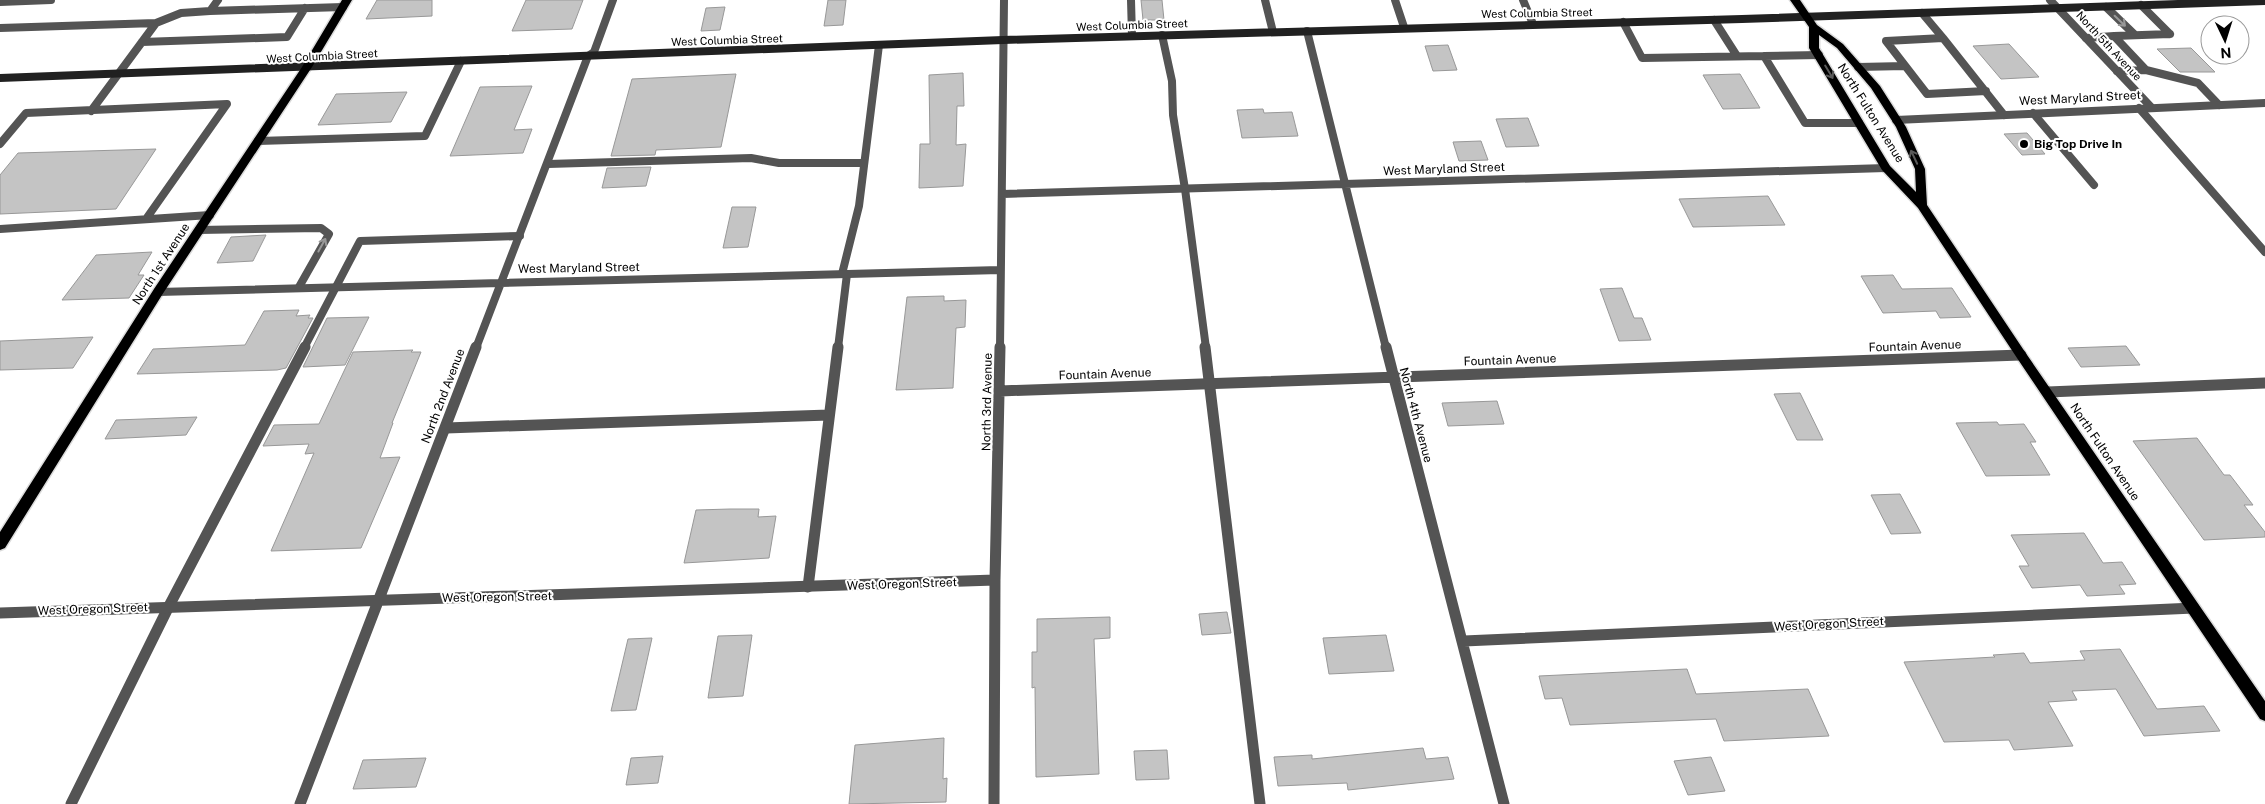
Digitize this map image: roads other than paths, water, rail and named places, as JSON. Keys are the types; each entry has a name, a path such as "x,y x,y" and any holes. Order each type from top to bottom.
{"main road":[{"name":"North Fulton Avenue","path":"1795,0 1814,27 1840,46 1874,86 1896,120 1920,169 1922,205"},
{"name":"West Columbia Street","path":"2,80 1003,40 1714,20 2265,1"},
{"name":"North 1st Avenue","path":"0,544 158,292 307,67 345,3"},
{"name":"North Fulton Avenue","path":"1814,27 1814,48 1886,168 1922,205 2021,355 2048,392 2265,714"}],"street":[{"path":"0,2 51,0"},
{"path":"210,11 218,0"},
{"name":"North 2nd Avenue","path":"300,804 588,56 594,52 613,0"},
{"name":"North 3rd Avenue","path":"994,804 995,580 1000,391 1004,0"},
{"path":"1131,0 1132,36"},
{"path":"1265,0 1273,32"},
{"path":"1395,0 1404,28"},
{"path":"1523,0 1533,24"},
{"name":"North 5th Avenue","path":"2050,0 2152,108"},
{"path":"0,28 156,23 181,13 305,8 345,3"},
{"path":"2086,38 2170,34 2140,5"},
{"path":"2106,7 2135,35"},
{"path":"142,42 287,37 305,8"},
{"path":"1922,13 2004,114"},
{"path":"1714,20 1737,56"},
{"path":"1623,22 1642,58 1819,55"},
{"path":"91,110 156,23"},
{"name":"North 4th Avenue","path":"1307,31 1393,377 1464,640 1504,804"},
{"path":"1162,35 1172,81 1173,115 1185,189 1210,383 1260,804"},
{"path":"2114,36 2146,70"},
{"path":"1943,38 1886,41 1899,54 1905,66 1927,94 1986,92"},
{"path":"808,587 845,274 859,206 879,45"},
{"path":"1943,53 1954,52"},
{"path":"1764,56 1805,123 1859,123"},
{"path":"258,141 425,136 461,61"},
{"path":"1858,67 1905,66"},
{"path":"2117,71 2146,70 2198,83 2219,105"},
{"path":"1962,77 1974,77"},
{"name":"West Maryland Street","path":"1896,120 2265,103"},
{"path":"0,144 26,113 226,104 146,219"},
{"path":"2139,108 2265,252"},
{"path":"2033,113 2094,185"},
{"path":"548,164 751,158 779,163 864,163"},
{"name":"West Maryland Street","path":"1003,194 1886,168"},
{"path":"0,229 210,215"},
{"path":"200,230 321,228 328,234 299,288"},
{"path":"71,804 169,606 360,241 520,236"},
{"name":"West Maryland Street","path":"158,292 1000,270"},
{"name":"Fountain Avenue","path":"1000,391 2021,355"},
{"path":"2048,392 2265,383"},
{"path":"446,428 829,415"},
{"name":"West Oregon Street","path":"0,613 995,580"},
{"name":"West Oregon Street","path":"1464,640 2194,608"}],"place":[{"name":"Big Top Drive In","path":"2024,144"}]}
